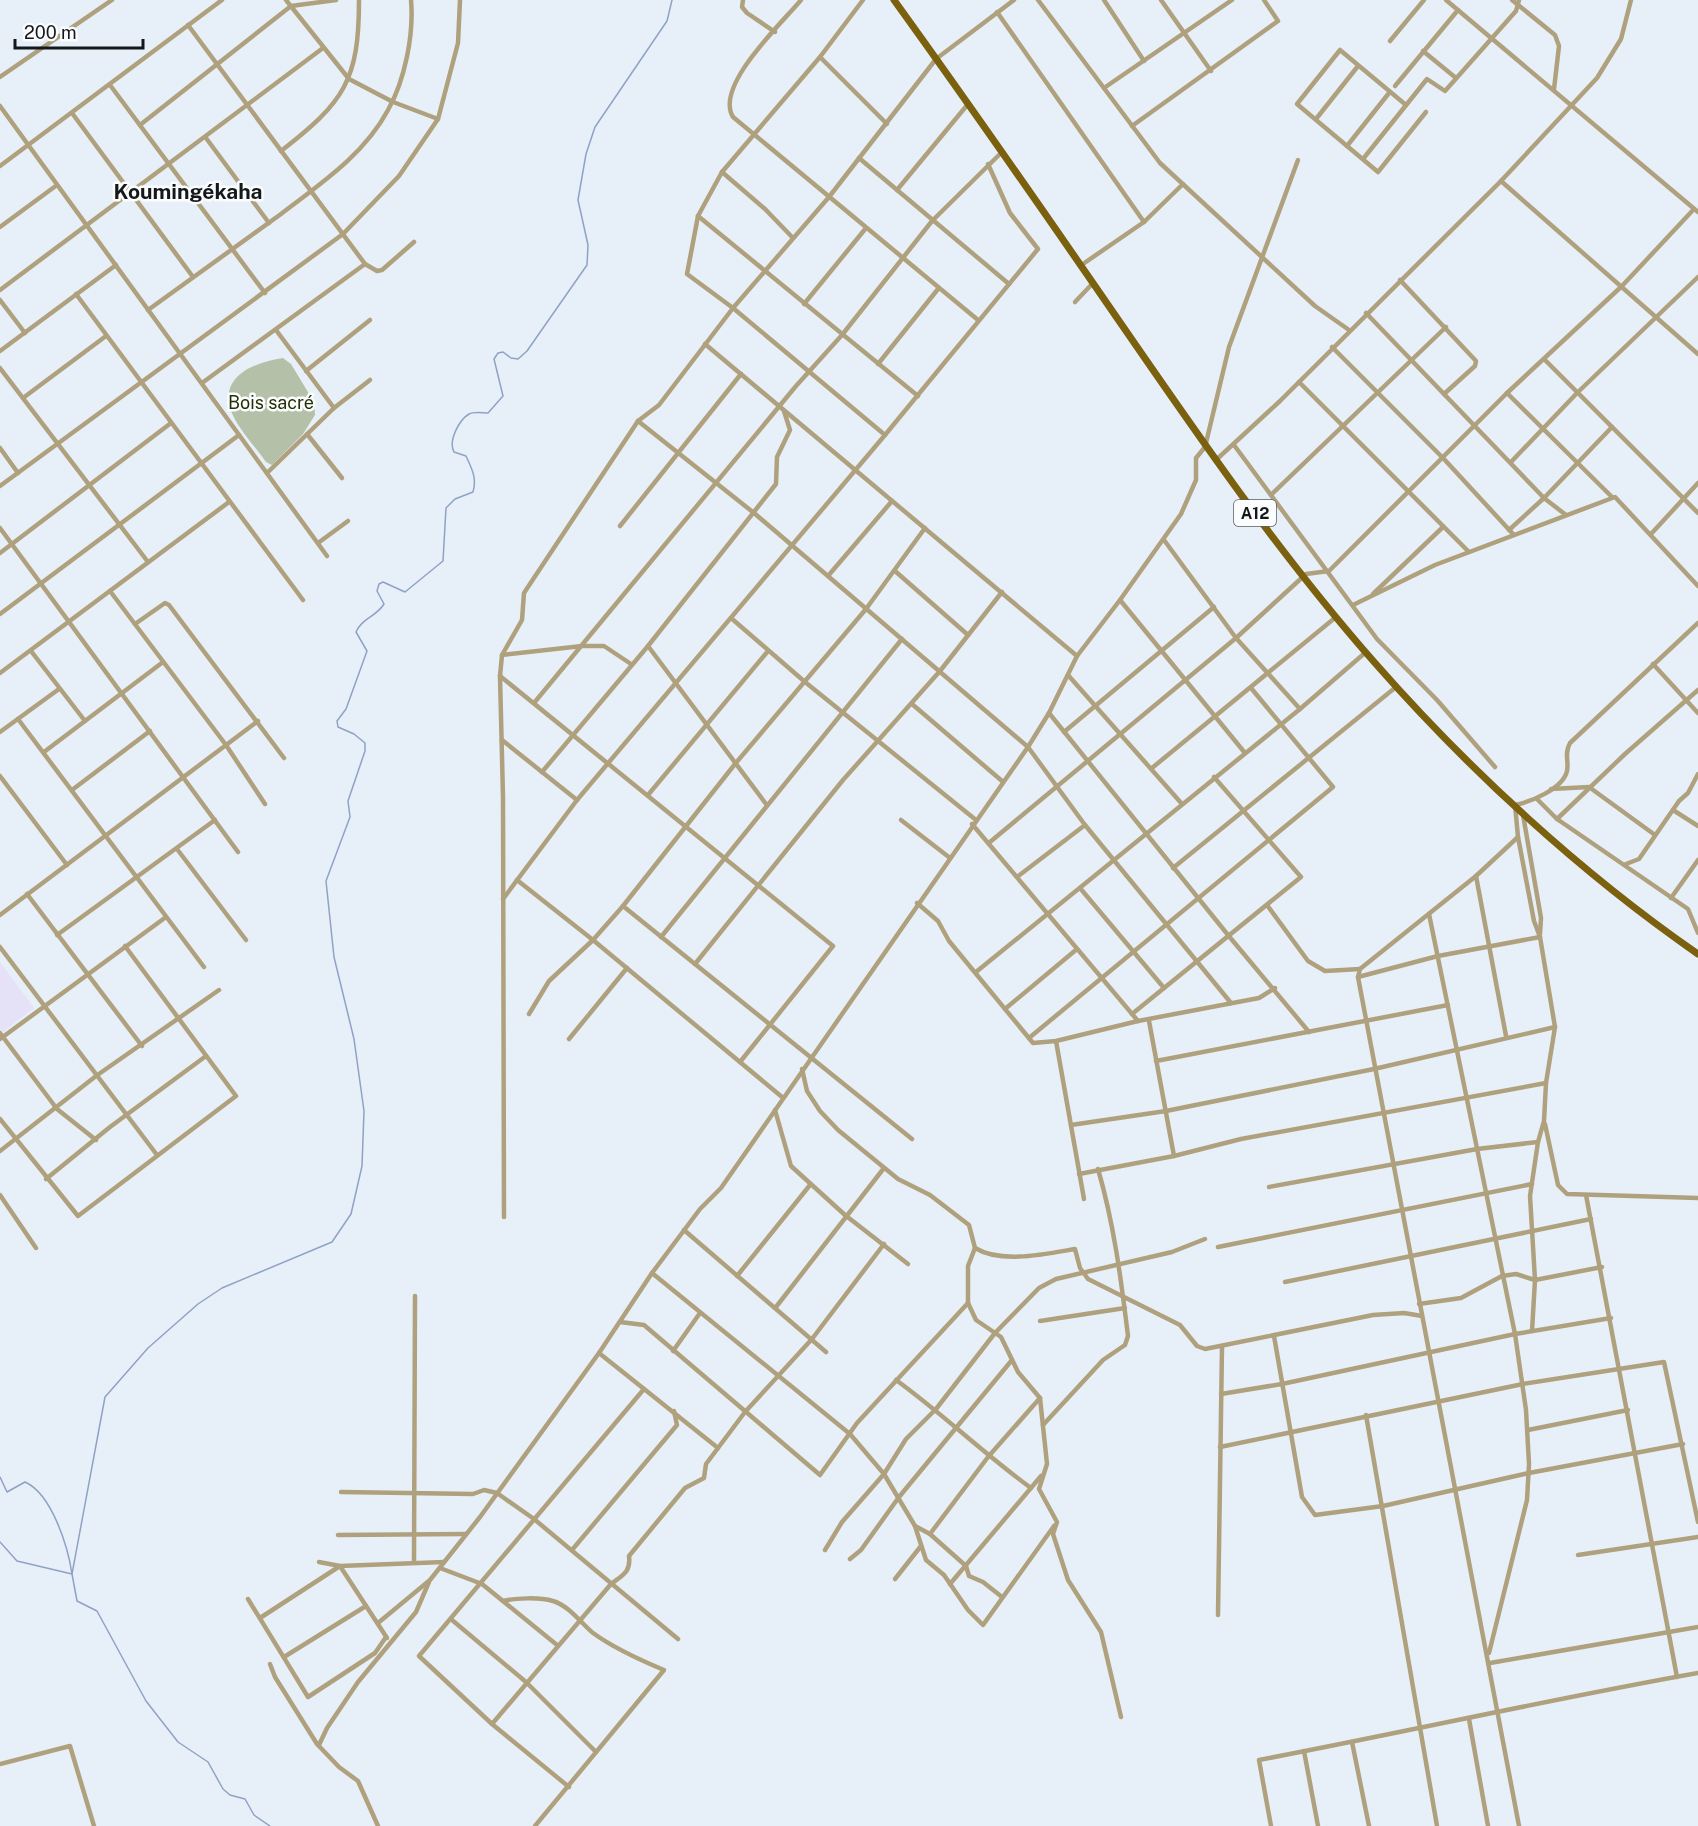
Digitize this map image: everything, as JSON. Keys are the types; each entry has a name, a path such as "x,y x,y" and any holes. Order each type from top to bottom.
{"main road":[{"name":"A12","path":"894,0 1205,447 1336,617 1396,687 1515,805 1610,886 1698,954"}],"street":[{"path":"0,77 112,0"},
{"path":"0,166 222,0"},
{"path":"286,0 349,79 393,102 438,119"},
{"path":"140,125 291,6 336,0"},
{"path":"281,151 328,112 349,79 358,49 360,0"},
{"path":"148,310 269,223 355,154 382,121 393,102 409,41 411,0"},
{"path":"0,486 343,234 399,176 438,119 458,43 460,0"},
{"path":"743,0 742,7 747,14 775,32"},
{"path":"801,0 745,66 733,85 729,111 733,117 978,320"},
{"path":"863,0 820,57 722,172 698,216 687,274 733,308 885,435"},
{"path":"504,1217 500,676 502,655 522,620 526,587 638,421 659,405 733,308 829,197 936,59 1014,0"},
{"path":"1038,0 1160,163 1263,255 1315,306 1349,330"},
{"path":"1104,0 1144,61"},
{"path":"1161,0 1211,71"},
{"path":"1104,88 1232,0"},
{"path":"1132,126 1278,21 1264,0"},
{"path":"1390,41 1424,0"},
{"path":"990,842 1236,638 1303,577 1329,571 1507,393 1622,286 1696,211 1446,0"},
{"path":"1512,0 1519,3 1555,35 1559,46 1554,89"},
{"path":"1216,460 1299,382 1501,181 1573,105 1613,56 1622,39 1631,0"},
{"path":"1363,159 1427,79 1443,91 1519,3"},
{"path":"1395,86 1458,10"},
{"path":"997,12 1144,222"},
{"path":"188,25 365,264 377,271 382,270 414,242"},
{"path":"0,290 206,138 323,48"},
{"path":"1406,105 1340,50 1298,104 1378,172 1426,112"},
{"path":"1423,51 1456,78"},
{"path":"820,57 887,124"},
{"path":"1316,119 1358,66"},
{"path":"110,85 265,293"},
{"path":"1347,146 1389,93"},
{"path":"897,190 968,104"},
{"path":"0,106 327,556"},
{"path":"72,112 193,278"},
{"path":"206,138 269,223"},
{"path":"534,703 716,482 842,335 932,221 1001,153"},
{"path":"859,158 1009,284"},
{"path":"378,1623 430,1580 440,1568 498,1493 620,1322 652,1273 684,1230 721,1188 917,903 1028,747 1049,713 1077,656 1181,514 1196,480 1196,458 1205,447 1229,347 1298,160"},
{"path":"503,899 577,800 918,396 1038,249 1010,213 988,164"},
{"path":"722,172 765,209 793,238"},
{"path":"1501,181 1698,354"},
{"path":"1080,266 1144,222 1184,184"},
{"path":"0,227 57,185"},
{"path":"698,216 918,396"},
{"path":"804,304 866,228"},
{"path":"202,383 365,264"},
{"path":"0,351 116,265"},
{"path":"1511,462 1577,393 1658,318 1698,277"},
{"path":"1400,280 1446,327 1477,364 1444,394"},
{"path":"1075,302 1093,284"},
{"path":"878,364 938,289"},
{"path":"76,294 303,600"},
{"path":"0,300 25,333"},
{"path":"1366,313 1544,498 1566,515"},
{"path":"306,371 370,320"},
{"path":"1271,495 1446,327"},
{"path":"276,330 334,408"},
{"path":"23,398 106,336"},
{"path":"1693,349 1698,343"},
{"path":"705,344 1077,656"},
{"path":"1332,347 1443,459 1511,532"},
{"path":"1544,359 1698,513"},
{"path":"0,368 148,562"},
{"path":"620,526 741,374"},
{"path":"267,473 334,408 370,380"},
{"path":"1299,382 1469,552"},
{"path":"1507,393 1612,497"},
{"path":"542,772 648,646 754,513 778,479 777,457 790,430 781,408"},
{"path":"638,421 754,513 1028,747 1085,825 1231,1003"},
{"path":"0,553 171,423"},
{"path":"1511,532 1612,427"},
{"path":"307,434 342,478"},
{"path":"0,614 239,435"},
{"path":"1234,445 1377,639 1437,700 1495,767"},
{"path":"0,448 18,473"},
{"path":"1651,534 1698,483"},
{"path":"1353,605 1511,532 1566,515 1612,497 1619,498 1698,586"},
{"path":"828,576 892,501"},
{"path":"0,674 230,502"},
{"path":"318,543 348,521"},
{"path":"1371,596 1443,526"},
{"path":"0,528 123,692 238,852"},
{"path":"529,1014 549,981 593,940 623,906 735,764 866,609 925,528"},
{"path":"1164,540 1236,638 1300,709"},
{"path":"895,571 969,635"},
{"path":"110,591 226,745 265,804"},
{"path":"695,964 843,780 940,671 1002,592"},
{"path":"1120,600 1245,753"},
{"path":"135,624 165,603 169,605 284,758"},
{"path":"1064,732 1214,607"},
{"path":"1152,768 1216,718 1336,617"},
{"path":"731,618 974,822 1047,914 1138,1021"},
{"path":"1532,1331 1535,1280 1530,1196 1538,1142 1544,1121 1546,1083 1555,1027 1540,937 1534,921 1518,837 1515,805 1537,799 1551,789 1566,774 1565,755 1570,743 1698,623"},
{"path":"660,937 902,639"},
{"path":"502,655 582,646 604,646 631,664"},
{"path":"648,646 766,804"},
{"path":"31,651 85,722"},
{"path":"648,795 768,651"},
{"path":"976,972 1300,709 1366,652"},
{"path":"44,752 163,662"},
{"path":"1653,664 1698,713"},
{"path":"1068,675 1182,804"},
{"path":"500,676 833,946 740,1062"},
{"path":"1173,868 1396,687"},
{"path":"1029,1038 1199,900 1333,787 1251,688"},
{"path":"0,732 59,689"},
{"path":"1557,819 1698,690"},
{"path":"912,704 1002,781"},
{"path":"1049,713 1199,900 1275,988 1309,1032"},
{"path":"18,718 204,968"},
{"path":"0,915 258,721"},
{"path":"72,790 150,731"},
{"path":"502,740 577,800"},
{"path":"1626,864 1639,859 1673,810 1688,793 1698,774"},
{"path":"0,776 67,865"},
{"path":"1132,1014 1301,877 1214,777"},
{"path":"1551,789 1590,787 1655,835"},
{"path":"1537,799 1557,819 1626,864 1692,913 1698,933"},
{"path":"1673,810 1698,826"},
{"path":"1523,812 1527,851 1541,918 1540,937"},
{"path":"57,935 215,820"},
{"path":"901,820 950,858"},
{"path":"1017,877 1085,825"},
{"path":"1267,905 1308,961 1325,971 1360,969 1476,876 1518,837"},
{"path":"177,849 246,940"},
{"path":"1671,898 1698,860"},
{"path":"1476,876 1506,1036"},
{"path":"517,880 782,1097"},
{"path":"1080,888 1164,988"},
{"path":"27,894 141,1046"},
{"path":"917,903 938,921 948,941 1033,1043 1056,1041 1138,1021 1259,998 1275,988"},
{"path":"623,906 912,1139"},
{"path":"1429,914 1515,1334 1528,1430 1528,1473 1520,1532 1489,1655"},
{"path":"96,1140 57,1109 1,1036 165,917"},
{"path":"1358,977 1438,956 1540,937"},
{"path":"0,1119 78,1216 236,1096 126,946"},
{"path":"0,947 125,1116 157,1155"},
{"path":"1005,1009 1077,949"},
{"path":"569,1039 627,968"},
{"path":"1360,969 1358,977 1374,1070 1437,1402 1489,1655 1519,1826"},
{"path":"0,1151 57,1109 96,1076 219,990"},
{"path":"1156,1061 1448,1005"},
{"path":"1149,1020 1174,1156"},
{"path":"1071,1125 1166,1111 1374,1070 1506,1036 1555,1027"},
{"path":"1056,1041 1084,1199"},
{"path":"46,1179 206,1056"},
{"path":"802,1069 807,1091 820,1111 898,1179 930,1195 969,1225 975,1248 968,1266 968,1302 976,1320 1001,1337 1018,1372 1040,1398 1047,1464 1032,1488 950,1584"},
{"path":"1080,1174 1174,1156 1240,1139 1546,1083"},
{"path":"775,1110 791,1166 844,1215 908,1264"},
{"path":"1544,1121 1560,1191 1567,1194 1698,1198"},
{"path":"1269,1187 1477,1149 1538,1142"},
{"path":"776,1307 844,1215 884,1168"},
{"path":"1043,1425 1103,1360 1125,1345 1128,1336 1120,1265 1109,1206 1098,1169"},
{"path":"1218,1247 1532,1184"},
{"path":"737,1276 810,1185"},
{"path":"1586,1194 1602,1267 1677,1677"},
{"path":"0,1195 36,1248"},
{"path":"1285,1282 1592,1219"},
{"path":"684,1230 826,1352"},
{"path":"825,1550 842,1522 884,1474 906,1438 936,1409 995,1333 1039,1288 1056,1279 1172,1252 1205,1239"},
{"path":"492,1724 611,1584 627,1573 630,1567 629,1556 685,1488 704,1478 706,1464 745,1412 812,1338 884,1244"},
{"path":"975,1248 994,1257 1039,1255 1075,1249 1082,1274 1101,1287 1179,1325 1197,1346 1212,1349 1373,1315 1404,1313 1422,1316"},
{"path":"1419,1304 1461,1298 1502,1276 1516,1274 1535,1280 1602,1267"},
{"path":"652,1273 850,1434 884,1474 899,1497 915,1526 926,1560 950,1584 983,1624 1057,1522"},
{"path":"414,1562 415,1296"},
{"path":"620,1322 644,1325 820,1475 850,1434 896,1380 968,1302"},
{"path":"1040,1321 1125,1308"},
{"path":"673,1351 700,1313"},
{"path":"1221,1394 1282,1384 1515,1334 1611,1318"},
{"path":"1274,1336 1302,1497 1315,1515 1383,1506 1528,1473 1635,1451 1683,1444"},
{"path":"1218,1614 1222,1347"},
{"path":"598,1353 674,1411 718,1449"},
{"path":"850,1559 861,1550 899,1497 1012,1360"},
{"path":"1220,1447 1290,1430 1523,1384 1664,1362 1698,1522"},
{"path":"896,1380 936,1409 988,1457 1032,1488"},
{"path":"568,1786 492,1724 419,1656 452,1620 534,1518 644,1389"},
{"path":"930,1534 988,1457 1040,1398"},
{"path":"1528,1430 1628,1410"},
{"path":"572,1550 677,1425 674,1411"},
{"path":"1366,1415 1437,1826"},
{"path":"1042,1474 1040,1489 1057,1522 1053,1534 1068,1580 1101,1632 1121,1717"},
{"path":"341,1492 473,1494 484,1490 498,1493 534,1518 678,1639"},
{"path":"915,1526 930,1534 966,1566 969,1576 983,1582 1002,1597"},
{"path":"338,1535 466,1534"},
{"path":"1578,1555 1698,1537"},
{"path":"895,1579 921,1546"},
{"path":"319,1562 340,1566 444,1562"},
{"path":"340,1566 390,1642"},
{"path":"260,1618 340,1566"},
{"path":"440,1568 482,1584 557,1645"},
{"path":"319,1745 331,1721 390,1642 416,1612 430,1580"},
{"path":"503,1601 518,1597 554,1601 581,1619 591,1631 606,1641 635,1658 664,1670 535,1826"},
{"path":"248,1599 308,1697 375,1653 386,1637"},
{"path":"284,1658 366,1606"},
{"path":"452,1620 526,1682 596,1752"},
{"path":"1490,1663 1669,1634 1698,1627"},
{"path":"270,1664 275,1677 319,1745 339,1767 358,1781 378,1826"},
{"path":"1271,1826 1259,1760 1698,1673"},
{"path":"1469,1719 1488,1826"},
{"path":"1352,1742 1369,1826"},
{"path":"0,1764 70,1746 94,1826"},
{"path":"1304,1751 1318,1826"}],"shaded area":[{"path":"0,962 34,1008 3,1032 0,1028"}],"green space":[{"name":"Bois sacré","path":"283,358 291,364 314,402 315,415 303,434 272,465 266,462 237,422 230,408 229,396 231,386 243,372 262,363"}],"waterway":[{"path":"270,1826 254,1815 245,1799 230,1795 223,1789 208,1762 178,1742 146,1701 97,1611 77,1601 72,1574 105,1397 148,1348 198,1304 222,1288 332,1242 351,1214 362,1166 364,1111 354,1039 334,957 326,881 350,817 348,801 365,751 365,743 354,734 338,727 337,721 346,709 367,651 356,632 384,604 377,591 379,584 383,582 405,592 443,561 446,508 455,499 473,492 474,487 473,474 466,456 454,452 453,437 469,414 488,413 503,396 494,359 498,353 503,352 511,358 518,359 527,351 587,265 588,245 578,200 586,154 595,127 667,21 672,0"},
{"path":"0,1477 7,1492 25,1482 35,1488 43,1498 57,1522 67,1550 72,1574 17,1561 0,1542"}],"district":[{"name":"Koumingékaha","path":"188,192"}]}
